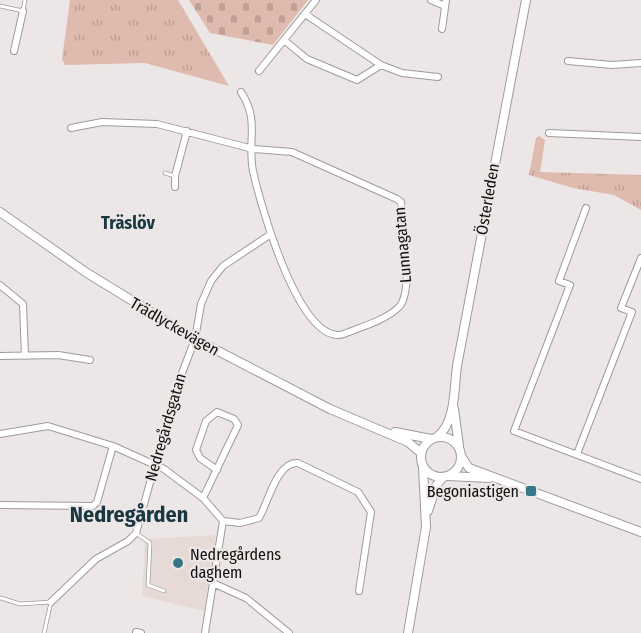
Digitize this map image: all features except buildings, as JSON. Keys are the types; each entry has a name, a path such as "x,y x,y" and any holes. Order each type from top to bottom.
{"main road":[{"name":"Österleden","path":"434,438 445,428 453,399 506,97 526,0"},
{"name":"Trädlyckevägen","path":"0,212 87,273 195,339 360,422 408,442 420,453"},
{"name":"Österleden","path":"453,399 460,453"},
{"name":"Trädlyckevägen","path":"360,422 434,438 450,439 469,468 641,532"},
{"path":"427,511 420,453 434,438"},
{"path":"408,633 427,511 436,486 458,467 460,453"},
{"name":"Trädlyckevägen","path":"423,467 433,475 495,479"}],"street":[{"path":"259,70 316,0"},
{"path":"431,0 446,3 442,29"},
{"path":"14,51 23,11"},
{"path":"305,14 381,65 402,73 438,77"},
{"path":"284,40 307,59 357,80 381,65"},
{"path":"568,61 612,65 641,63"},
{"name":"Lunnagatan","path":"241,92 253,116 253,149 253,170 271,234 298,300 330,335 344,334 393,312 404,300 406,272 401,202 298,153 253,149"},
{"path":"71,128 102,122 157,123 253,149"},
{"path":"176,187 175,176 187,131"},
{"path":"549,133 641,137"},
{"path":"586,208 559,281 570,285 514,431 641,478"},
{"name":"Nedregårdsgatan","path":"136,533 181,373 195,339 201,304 211,281 223,266 271,234"},
{"path":"577,454 632,312 621,308 641,258"},
{"path":"0,285 23,304 26,356"},
{"path":"0,356 58,355 90,360"},
{"path":"203,498 217,470 238,423 217,412 206,420 196,450 200,458 217,470"},
{"path":"0,434 48,426 113,446 156,464 203,498 223,521 240,523 259,518 283,470 292,463 298,463 358,492 371,512 359,591"},
{"path":"0,505 93,506 97,502 113,446"},
{"path":"205,633 215,584 223,521"},
{"path":"51,602 96,559 128,541 136,533"},
{"path":"215,584 246,598 289,633"}],"lane":[{"path":"0,6 23,11 25,0"},
{"path":"165,173 175,176"},
{"path":"136,533 150,543 148,585 165,591"},
{"path":"1,598 20,604 51,602 45,633"}],"shaded area":[{"name":"Nedregårdens daghem","path":"216,535 204,611 142,596 145,539"}],"green space":[{"path":"70,0 178,0 229,86 145,63 65,65 62,59"},
{"path":"189,0 308,0 273,45 210,33"},
{"path":"539,136 545,140 540,172 641,175 641,210 614,195 573,188 529,175 536,138"}],"place":[{"name":"Begoniastigen","path":"531,491"},
{"name":"Nedregårdens daghem","path":"178,563"}],"district":[{"name":"Träslöv","path":"128,223"},
{"name":"Nedregården","path":"129,514"}]}
